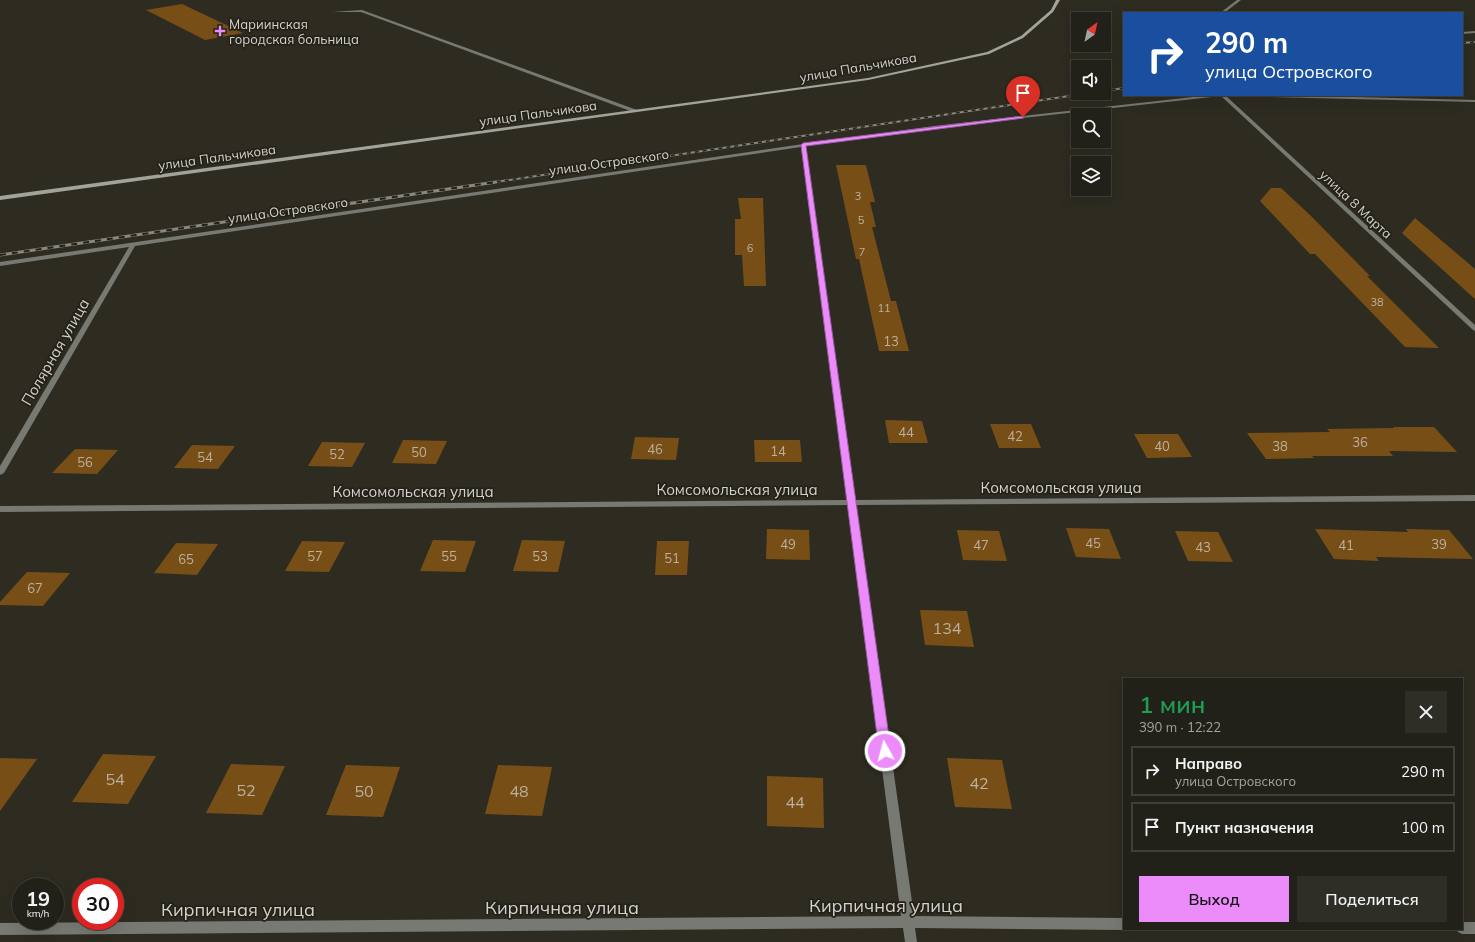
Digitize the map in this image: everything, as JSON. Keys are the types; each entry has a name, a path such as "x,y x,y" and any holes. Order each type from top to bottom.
{"street":[{"name":"улица Пальчикова","path":"0,198 868,79 988,53 1022,37 1052,11 1058,0"},
{"path":"1223,12 1239,0"},
{"path":"334,12 361,11 635,111"},
{"path":"1463,33 1475,32"},
{"name":"улица Островского","path":"0,264 803,145 934,127 1213,96"},
{"name":"улица 8 Марта","path":"1223,96 1475,329"},
{"name":"улица Островского","path":"1264,96 1475,101"},
{"path":"803,145 911,942"},
{"name":"Полярная улица","path":"0,473 133,244"},
{"name":"Комсомольская улица","path":"0,509 1475,498"},
{"name":"Кирпичная улица","path":"0,929 908,922 1123,924"},
{"path":"1463,928 1475,928"}],"building":[{"path":"182,4 243,33 205,40 146,10"},
{"path":"836,165 866,165 875,202 870,202 876,227 872,227 891,301 896,301 909,351 879,351 859,259 856,259"},
{"path":"1271,188 1281,188 1311,216 1370,276 1367,276 1439,348 1405,347 1315,254 1310,254 1260,201"},
{"path":"738,198 763,198 766,286 744,286 742,255 735,255 735,219 741,219"},
{"path":"1415,218 1475,269 1475,299 1402,233"},
{"path":"885,420 922,421 928,443 889,443"},
{"path":"990,424 1031,424 1041,448 999,448"},
{"path":"1393,427 1434,427 1457,452 1389,451 1393,456 1312,456 1314,458 1266,459 1247,433 1330,432 1327,429 1394,428"},
{"path":"1134,434 1178,434 1192,457 1147,458"},
{"path":"635,437 679,438 676,460 631,459"},
{"path":"403,440 447,441 436,464 392,463"},
{"path":"754,440 800,440 802,462 755,462"},
{"path":"322,442 365,443 352,467 308,466"},
{"path":"192,445 235,446 218,469 174,468"},
{"path":"75,449 118,450 97,474 52,473"},
{"path":"1066,528 1109,529 1121,559 1076,557"},
{"path":"767,529 809,530 810,560 766,559"},
{"path":"1315,529 1408,532 1406,529 1449,530 1473,559 1376,557 1379,561 1334,559"},
{"path":"957,530 999,531 1007,561 963,560"},
{"path":"1175,531 1218,532 1233,562 1188,561"},
{"path":"433,540 476,541 465,572 420,571"},
{"path":"522,540 565,541 558,572 513,571"},
{"path":"302,541 345,542 329,572 285,571"},
{"path":"657,541 689,541 687,575 655,575"},
{"path":"176,543 218,544 197,575 154,573"},
{"path":"27,572 70,573 43,606 0,605 0,602"},
{"path":"920,610 967,611 974,647 925,645"},
{"path":"103,754 156,756 128,804 72,802"},
{"path":"0,758 37,759 0,811"},
{"path":"947,758 1002,760 1012,809 955,807"},
{"path":"231,764 285,766 262,815 206,813"},
{"path":"346,765 400,767 383,817 326,815"},
{"path":"498,765 552,767 542,816 485,814"},
{"path":"767,776 823,778 824,828 767,826"}],"railway":[{"path":"1463,43 1475,42"},
{"path":"1111,90 1123,88"},
{"path":"489,183 1071,96"},
{"path":"0,255 496,182"}],"place":[{"name":"Мариинская городская больница","path":"220,31"}],"route":[{"path":"885,751 803,145 934,127 1023,117"}]}
